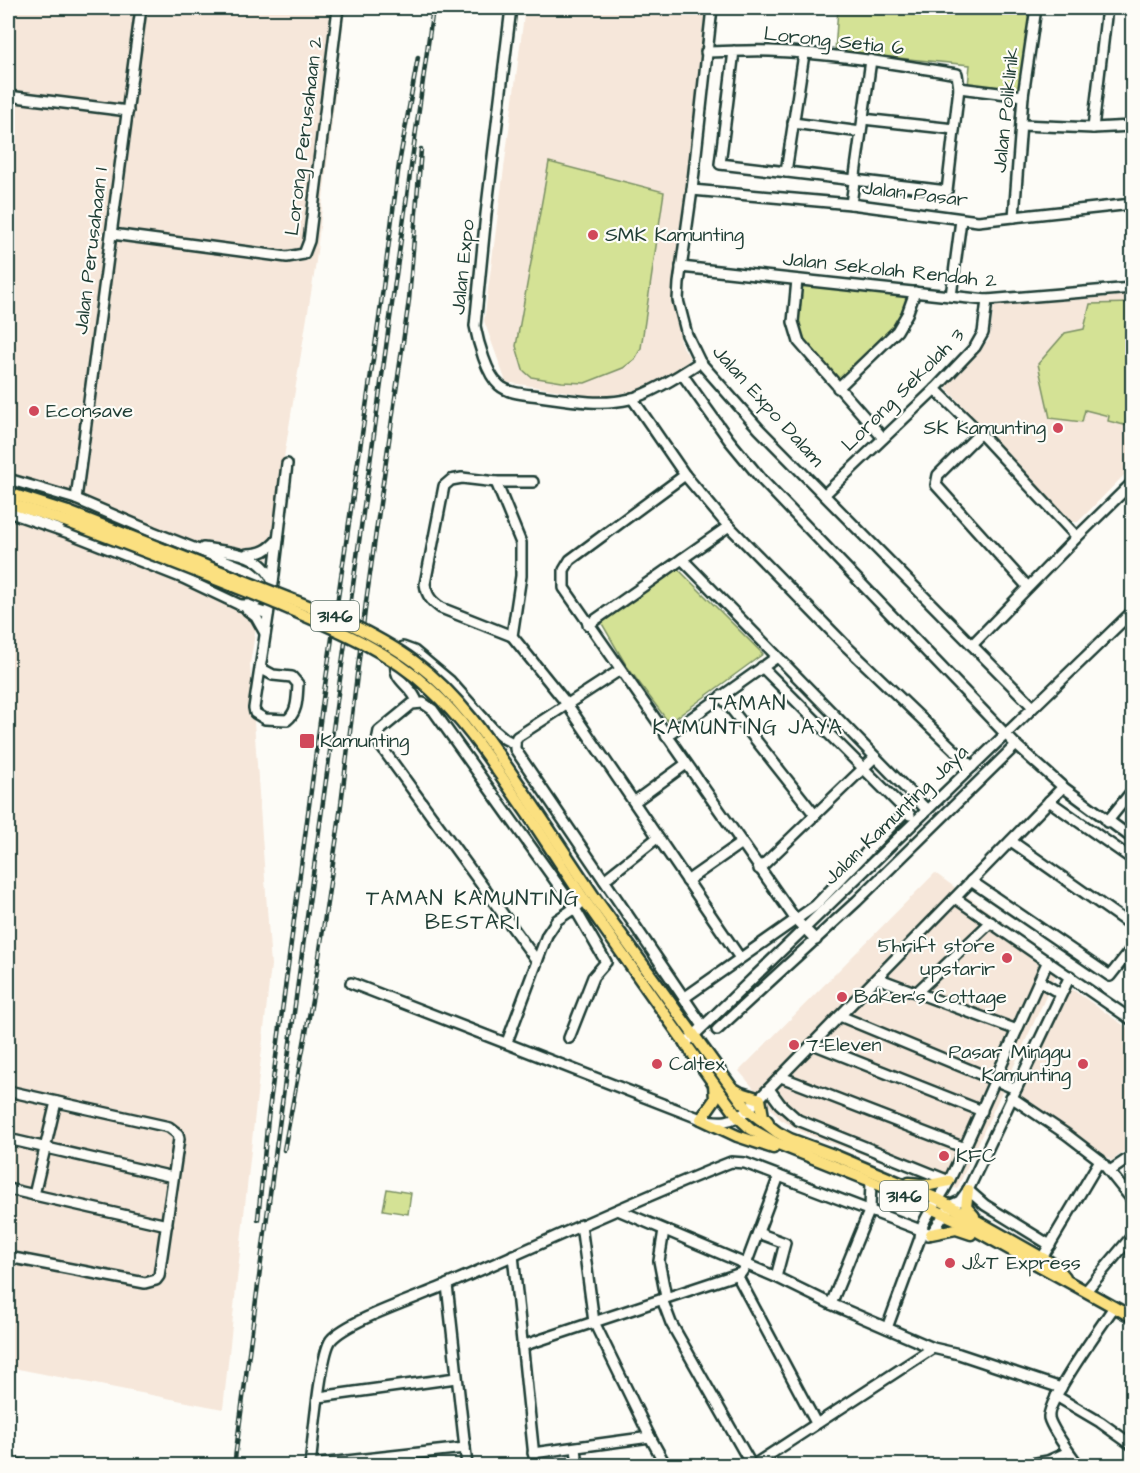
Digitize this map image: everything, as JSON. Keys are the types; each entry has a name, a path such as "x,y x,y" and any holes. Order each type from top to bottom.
{"main road":[{"name":"3146","path":"8,493 328,625 374,647 406,669 459,718 533,813 595,898 689,1040 714,1084 739,1118 764,1137 793,1150 871,1182 935,1204"},
{"name":"3146","path":"8,503 67,517"},
{"name":"3146","path":"533,813 587,904 689,1040 731,1087 748,1110 790,1139 860,1166 935,1204 981,1223 1055,1265 1067,1280"},
{"path":"714,1084 715,1099 701,1119 753,1142 793,1150"},
{"path":"731,1087 741,1094 760,1098 763,1116 777,1132"},
{"path":"860,1166 909,1183 930,1185 949,1181"},
{"path":"968,1190 966,1207 981,1223"},
{"name":"3146","path":"948,1210 1012,1252 1132,1317"},
{"path":"924,1234 956,1229 1012,1252"}],"street":[{"name":"Jalan Perusahaan 1","path":"76,499 141,8"},
{"name":"Lorong Perusahaan 2","path":"112,234 287,257 304,254 309,241 338,8"},
{"name":"Jalan Expo","path":"511,8 475,326 477,340 493,379 500,387 512,392 577,401 611,402 632,398 682,374 700,362"},
{"name":"Jalan Expo Dalam","path":"712,8 678,300 681,315 700,362 759,429 1034,707"},
{"name":"Jalan Poliklinik","path":"1014,217 1023,96 1036,8"},
{"path":"1093,128 1107,8"},
{"path":"734,51 720,164 947,191 959,88 1023,96"},
{"name":"Lorong Setia 6","path":"706,52 771,51 871,60 957,74 959,88"},
{"path":"786,172 804,54"},
{"path":"851,204 871,60"},
{"path":"8,96 128,111"},
{"path":"863,119 954,129"},
{"path":"793,123 861,132"},
{"path":"1021,125 1093,128 1132,126"},
{"name":"Jalan Pasar","path":"692,190 851,204 978,221 1132,204"},
{"path":"951,296 962,220"},
{"name":"Jalan Sekolah Rendah 2","path":"681,267 987,300 1132,288"},
{"path":"797,280 793,322 799,342 883,438"},
{"path":"838,388 897,331 907,314 915,292"},
{"name":"Lorong Sekolah 3","path":"824,495 935,389 980,341 987,300"},
{"path":"682,374 729,440 762,480 1016,745 1063,787 1107,822 1132,838"},
{"path":"935,389 980,433 1077,537"},
{"path":"632,398 702,498 847,647 972,767"},
{"path":"980,433 938,475 936,485 1028,587"},
{"path":"260,668 273,675 292,677 298,684 295,710 292,717 287,720 265,719 255,713 254,708 265,633 273,583 287,464"},
{"path":"685,475 570,560 564,570 564,588 796,921 816,940"},
{"path":"533,482 496,482 462,478 451,480 444,486 425,584 427,594 432,602 441,608 512,636 567,704 740,958"},
{"path":"8,479 76,499 249,570 258,576 262,582 263,591 254,604 240,605"},
{"path":"496,482 521,543 521,576 512,636"},
{"path":"972,645 1132,483"},
{"path":"8,512 69,533 183,578 240,605 268,614"},
{"path":"588,625 729,526"},
{"path":"183,544 242,554 268,550 278,539"},
{"path":"242,554 261,563 268,571 273,583"},
{"path":"682,559 927,810"},
{"path":"240,605 256,617 265,633"},
{"name":"Jalan Kamunting Jaya","path":"689,1040 1132,612"},
{"path":"417,702 413,692 398,678 395,669 400,649 404,647 414,651 450,681 493,729 515,744"},
{"path":"666,736 777,657"},
{"path":"762,667 916,821"},
{"path":"620,670 517,737 515,749 703,1026"},
{"path":"721,696 815,815"},
{"path":"537,961 377,741 379,731 412,704 423,703 433,710 574,907 606,962 593,977 569,1038"},
{"path":"717,1030 816,940 1016,745"},
{"path":"759,869 875,757"},
{"path":"634,802 686,764"},
{"path":"351,983 701,1119 727,1122 739,1118 748,1110 1063,787"},
{"path":"1107,822 1132,791"},
{"path":"1049,801 1132,859"},
{"path":"684,998 815,906 906,811"},
{"path":"604,880 657,838"},
{"path":"1011,841 1132,926"},
{"path":"687,881 741,843"},
{"path":"971,881 1110,976 1132,948"},
{"path":"955,898 1132,1020"},
{"path":"507,1042 552,926 574,907 587,904"},
{"path":"917,992 991,922"},
{"path":"887,1328 935,1204 965,1148 1048,961"},
{"path":"924,1234 960,1201 968,1190 1070,976"},
{"path":"877,978 1017,1030"},
{"path":"1039,981 1061,994"},
{"path":"840,1016 996,1079 1100,1160 1132,1200"},
{"path":"813,1044 982,1111"},
{"path":"781,1077 965,1148"},
{"path":"769,1089 780,1104 798,1120 949,1181"},
{"path":"8,1091 174,1129 179,1139 159,1276 151,1282 145,1283 8,1257"},
{"path":"34,1196 56,1102"},
{"path":"8,1139 173,1177"},
{"path":"1110,1171 1132,1156"},
{"path":"1042,1258 1100,1160"},
{"path":"465,1448 310,1465 327,1349 332,1340 356,1323 731,1162 745,1163 870,1209 924,1234"},
{"path":"522,1346 737,1275 744,1270 779,1176"},
{"path":"831,1304 870,1209 871,1182"},
{"path":"8,1189 167,1225"},
{"path":"968,1190 985,1205 1050,1245"},
{"path":"618,1210 776,1277 831,1304 933,1348 959,1354 1059,1392 1132,1445"},
{"path":"581,1226 594,1322 666,1466"},
{"path":"664,1230 659,1261 664,1298 671,1323 752,1466 933,1348"},
{"path":"758,1233 785,1243 776,1277"},
{"path":"1086,1291 1132,1236"},
{"path":"513,1255 535,1466"},
{"path":"737,1275 816,1423"},
{"path":"447,1285 467,1466"},
{"path":"1079,1466 1068,1452 1049,1417 1059,1392 1114,1307"},
{"path":"319,1397 456,1378"},
{"path":"533,1453 650,1437"},
{"path":"576,1448 578,1466"},
{"path":"1019,1466 1048,1461 1068,1452"},
{"path":"8,1462 25,1466"}],"shaded area":[{"path":"8,8 345,8 315,269 250,664 271,965 223,1409 8,1367"},
{"name":"SMK Kamunting","path":"525,8 712,8 680,342 690,358 685,366 636,391 598,397 506,382 484,321"},
{"name":"SK Kamunting","path":"1132,293 1132,467 1078,522 1071,522 947,389 947,381 989,340 994,305"},
{"path":"935,873 1061,964 957,1189 804,1133 780,1119 739,1071"},
{"name":"Pasar Minggu Kamunting","path":"1069,987 1132,1031 1132,1145 1112,1161 1018,1097"}],"green space":[{"path":"838,8 1031,8 1020,92 968,86 970,65 835,52"},
{"path":"549,162 664,192 641,348 635,359 623,368 585,383 531,377 523,370 516,346"},
{"path":"803,283 908,295 891,332 843,383 809,346 800,329 798,312"},
{"path":"1132,303 1132,427 1108,421 1109,416 1085,410 1082,422 1050,418 1038,364 1065,333 1084,329 1090,304"},
{"path":"677,568 763,654 669,723 626,665 601,622"},
{"path":"387,1189 411,1193 408,1214 383,1210"}],"railway":[{"path":"234,1466 299,975 433,8"},
{"path":"258,1219 268,1118 323,699 379,319 399,164 418,57"},
{"path":"284,1150 314,990 338,829 366,602 409,300 421,149"}],"place":[{"name":"SMK Kamunting","path":"593,235"},
{"name":"Econsave","path":"34,411"},
{"name":"SK Kamunting","path":"1058,428"},
{"name":"Kamunting","path":"307,741"},
{"name":"5hrift store upstarir","path":"1007,958"},
{"name":"Baker's Cottage","path":"842,997"},
{"name":"7-Eleven","path":"794,1045"},
{"name":"Caltex","path":"657,1064"},
{"name":"Pasar Minggu Kamunting","path":"1083,1064"},
{"name":"KFC","path":"944,1156"},
{"name":"J&T Express","path":"950,1263"}],"district":[{"name":"TAMAN KAMUNTING JAYA","path":"748,715"},
{"name":"TAMAN KAMUNTING BESTARI","path":"473,910"}]}
